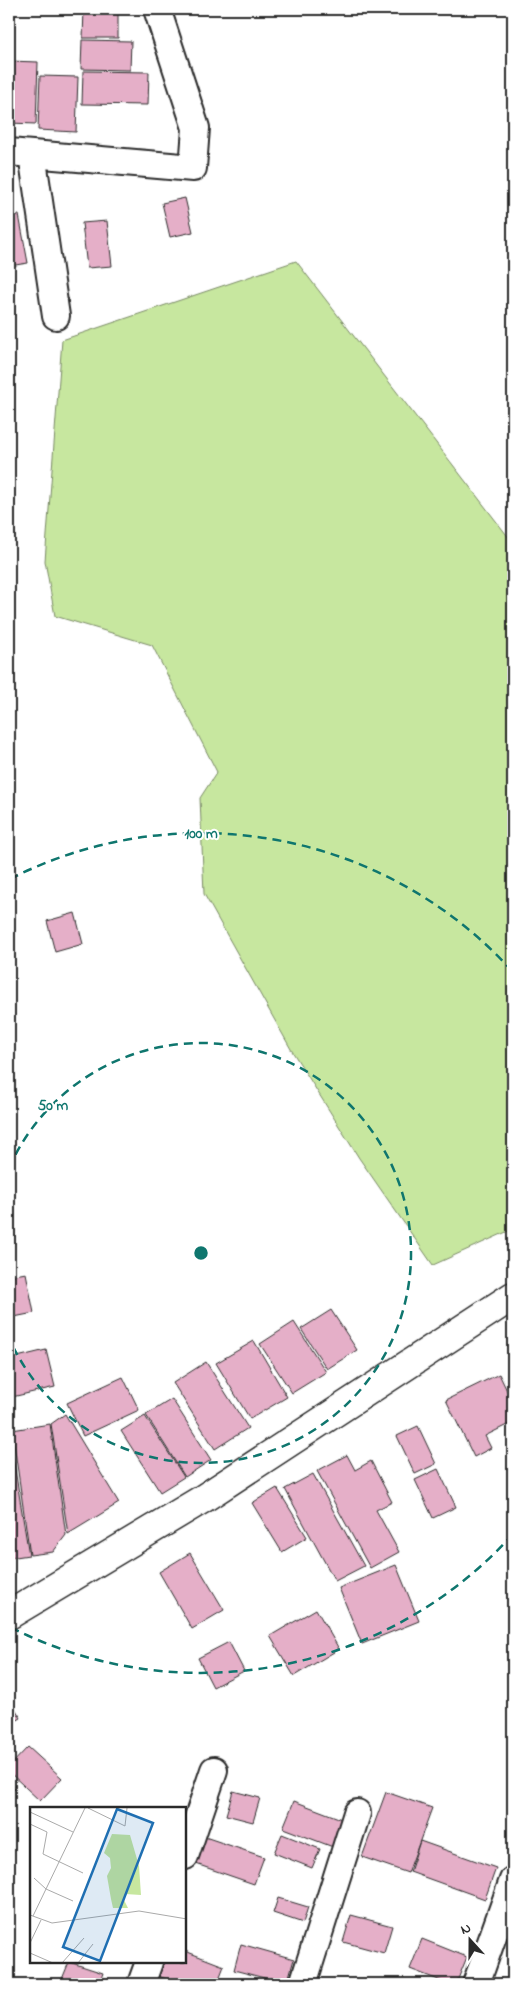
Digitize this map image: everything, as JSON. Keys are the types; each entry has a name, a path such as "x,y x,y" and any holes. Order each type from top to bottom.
{"main road":[{"path":"9,1615 201,1500 513,1296"}],"street":[{"path":"56,316 20,153 193,168 196,128 157,9"},
{"path":"186,1853 214,1770"},
{"path":"303,1984 357,1813"},
{"path":"476,1984 513,1880"},
{"path":"142,1984 149,1963"}],"green space":[{"path":"296,261 513,543 513,1229 433,1265 359,1158 292,1051 204,894 200,798 217,772 152,645 55,616 45,561 62,340"}],"building":[{"path":"84,9 118,9 118,38 83,38"},
{"path":"82,40 131,41 130,70 81,69"},
{"path":"9,61 38,62 36,124 9,123"},
{"path":"83,71 149,72 148,105 82,104"},
{"path":"40,76 78,77 76,132 38,130"},
{"path":"185,198 193,232 170,237 162,203"},
{"path":"19,215 28,263 9,266 9,216"},
{"path":"107,221 112,266 87,268 82,223"},
{"path":"75,913 83,944 55,952 47,921"},
{"path":"26,1273 34,1313 9,1318 9,1276"},
{"path":"331,1310 357,1350 327,1369 301,1329"},
{"path":"294,1322 326,1372 292,1393 260,1344"},
{"path":"254,1341 287,1397 250,1419 216,1363"},
{"path":"46,1350 55,1387 12,1397 9,1382 9,1359"},
{"path":"206,1362 248,1428 215,1449 173,1383"},
{"path":"499,1374 513,1403 513,1422 485,1436 491,1448 474,1457 446,1400"},
{"path":"123,1377 139,1410 83,1436 67,1403"},
{"path":"172,1399 211,1460 185,1477 146,1415"},
{"path":"65,1414 119,1503 68,1534 51,1424"},
{"path":"145,1416 184,1477 160,1492 121,1431"},
{"path":"50,1424 66,1535 53,1552 30,1555 12,1430"},
{"path":"418,1426 436,1464 415,1474 397,1436"},
{"path":"347,1455 355,1470 371,1461 392,1502 376,1510 399,1552 370,1568 317,1471"},
{"path":"13,1457 29,1555 9,1558 9,1458"},
{"path":"438,1469 456,1507 433,1518 415,1480"},
{"path":"313,1474 364,1566 335,1581 285,1489"},
{"path":"277,1488 307,1537 282,1552 252,1503"},
{"path":"190,1553 224,1610 192,1629 159,1572"},
{"path":"396,1565 419,1621 362,1644 339,1588"},
{"path":"316,1609 339,1649 294,1676 270,1636"},
{"path":"229,1642 244,1671 213,1687 198,1658"},
{"path":"9,1699 21,1718 9,1725"},
{"path":"28,1747 62,1778 40,1801 9,1772 9,1767"},
{"path":"9,1782 15,1788 9,1794"},
{"path":"233,1791 260,1798 253,1822 226,1815"},
{"path":"386,1792 432,1808 408,1873 362,1857"},
{"path":"294,1801 344,1820 333,1847 283,1828"},
{"path":"282,1834 320,1849 312,1868 274,1853"},
{"path":"205,1837 264,1857 254,1884 196,1864"},
{"path":"420,1841 496,1868 485,1899 410,1872"},
{"path":"278,1898 308,1907 303,1923 273,1913"},
{"path":"351,1915 392,1926 384,1953 343,1942"},
{"path":"422,1939 467,1957 456,1984 449,1984 410,1969"},
{"path":"241,1944 294,1959 287,1984 234,1970"},
{"path":"186,1951 224,1966 217,1984 181,1984 158,1976 163,1963 186,1963"},
{"path":"69,1963 103,1973 99,1984 60,1984"},
{"path":"157,1977 175,1984 154,1984"}]}
